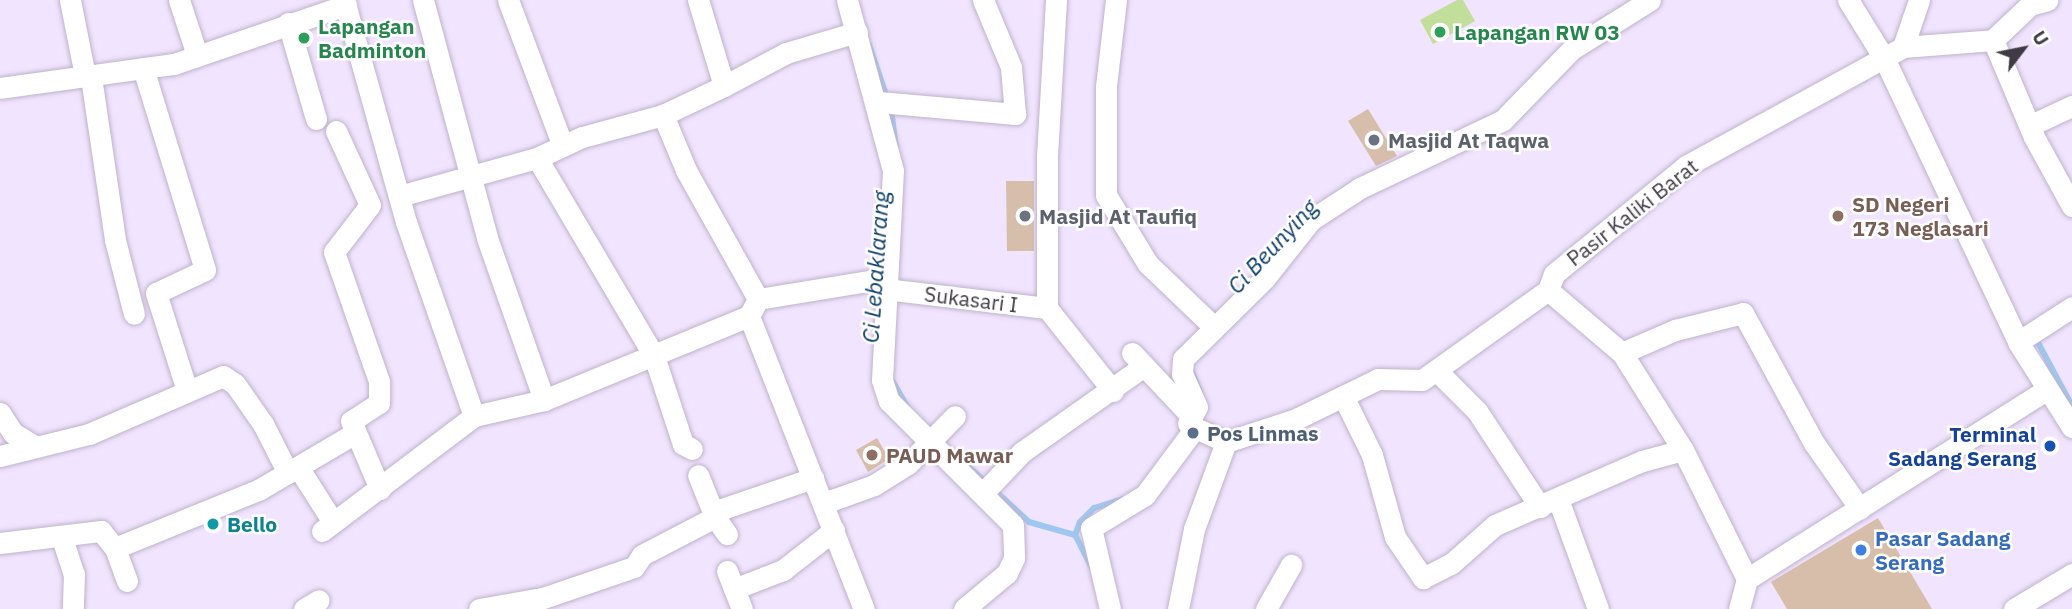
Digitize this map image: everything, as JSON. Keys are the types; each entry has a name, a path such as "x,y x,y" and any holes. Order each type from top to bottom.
{"street":[{"path":"70,0 88,77 115,240 134,314"},
{"path":"179,0 197,55"},
{"path":"424,0 487,238 544,400"},
{"path":"508,0 562,144"},
{"path":"698,0 724,86"},
{"path":"847,0 885,102 893,170 882,380 889,401 931,440 989,486 1013,525 1014,558 1007,573 964,609"},
{"path":"885,102 1015,114 1011,67 983,0"},
{"path":"1056,0 1047,155 1046,308 1113,391"},
{"path":"1116,0 1106,87 1106,195 1148,264 1214,327"},
{"path":"1110,609 1091,528 1145,495 1192,424 1197,400 1182,374 1183,359 1330,204 1503,120 1572,48 1650,0"},
{"path":"1848,0 1884,58 2018,342 2072,427"},
{"path":"1919,0 1903,47 1993,40 2030,5 2047,0"},
{"path":"0,88 143,68 197,55 297,13 345,3 399,196 474,416 328,526 230,378 217,377 89,434 0,456"},
{"path":"297,13 316,119"},
{"path":"399,196 537,158 562,144 663,115 786,53 857,32"},
{"path":"1993,40 2031,125 2072,206"},
{"name":"Pasir Kaliki Barat","path":"1227,442 1296,419 1378,379 1407,383 1437,371 1548,290 1553,274 1686,166 1903,47"},
{"path":"143,68 205,270 156,293 187,391"},
{"path":"2031,125 2072,106"},
{"path":"663,115 686,170 753,308 813,478 864,609"},
{"path":"336,131 370,205 334,252 382,398 353,416 355,433 380,489"},
{"path":"537,158 654,356 683,444 692,449"},
{"name":"Sukasari I","path":"474,416 544,400 654,356 753,308 889,286 1046,308"},
{"path":"1548,290 1622,353 1683,450 1747,579 1739,609"},
{"path":"2018,342 2072,307"},
{"path":"1622,353 1675,330 1743,313 1814,443 1860,509"},
{"path":"989,486 1022,452 1113,391 1138,360 1192,424 1227,442 1194,529 1178,609"},
{"path":"1437,371 1477,411 1549,503 1598,609"},
{"path":"1747,579 2047,389"},
{"path":"1343,396 1372,455 1395,537 1418,575 1429,578 1494,525 1642,461 1683,450"},
{"path":"0,413 13,432 36,447"},
{"path":"824,503 874,485 931,440 955,416"},
{"path":"115,548 293,470 355,433"},
{"path":"698,475 718,521"},
{"path":"479,609 543,598 634,567 642,555 813,478"},
{"path":"742,609 731,580 783,570 834,530"},
{"path":"0,543 62,538 101,531 115,548 127,581"},
{"path":"62,538 74,575 73,609"},
{"path":"1266,609 1291,565"},
{"path":"2014,609 2072,574"}],"green space":[{"name":"Lapangan RW 03","path":"1457,0 1463,0 1475,21 1433,44 1420,20"}],"building":[{"name":"Masjid At Taqwa","path":"1368,109 1397,156 1376,166 1348,121"},
{"name":"Masjid At Taufiq","path":"1006,181 1034,181 1034,251 1007,251"},
{"name":"PAUD Mawar","path":"877,438 889,459 868,472 856,450"},
{"name":"Pasar Sadang Serang","path":"1878,518 1932,609 1787,609 1771,582"}],"waterway":[{"name":"Ci Lebaklarang","path":"869,45 887,98"},
{"name":"Ci Lebaklarang","path":"891,108 896,146"},
{"path":"2035,337 2072,406"},
{"name":"Ci Beunying","path":"1190,367 1200,392"},
{"name":"Ci Lebaklarang","path":"893,382 907,406"},
{"name":"Ci Lebaklarang","path":"969,467 1029,522 1075,535"},
{"name":"Ci Beunying","path":"1092,568 1075,535 1080,522 1094,508 1123,499"}],"place":[{"name":"Lapangan RW 03","path":"1440,32"},
{"name":"Lapangan Badminton","path":"304,38"},
{"name":"Masjid At Taqwa","path":"1374,140"},
{"name":"Masjid At Taufiq","path":"1025,216"},
{"name":"SD Negeri 173 Neglasari","path":"1838,216"},
{"name":"Pos Linmas","path":"1193,433"},
{"name":"Terminal Sadang Serang","path":"2050,446"},
{"name":"PAUD Mawar","path":"872,455"},
{"name":"Bello","path":"213,524"},
{"name":"Pasar Sadang Serang","path":"1861,550"}]}
